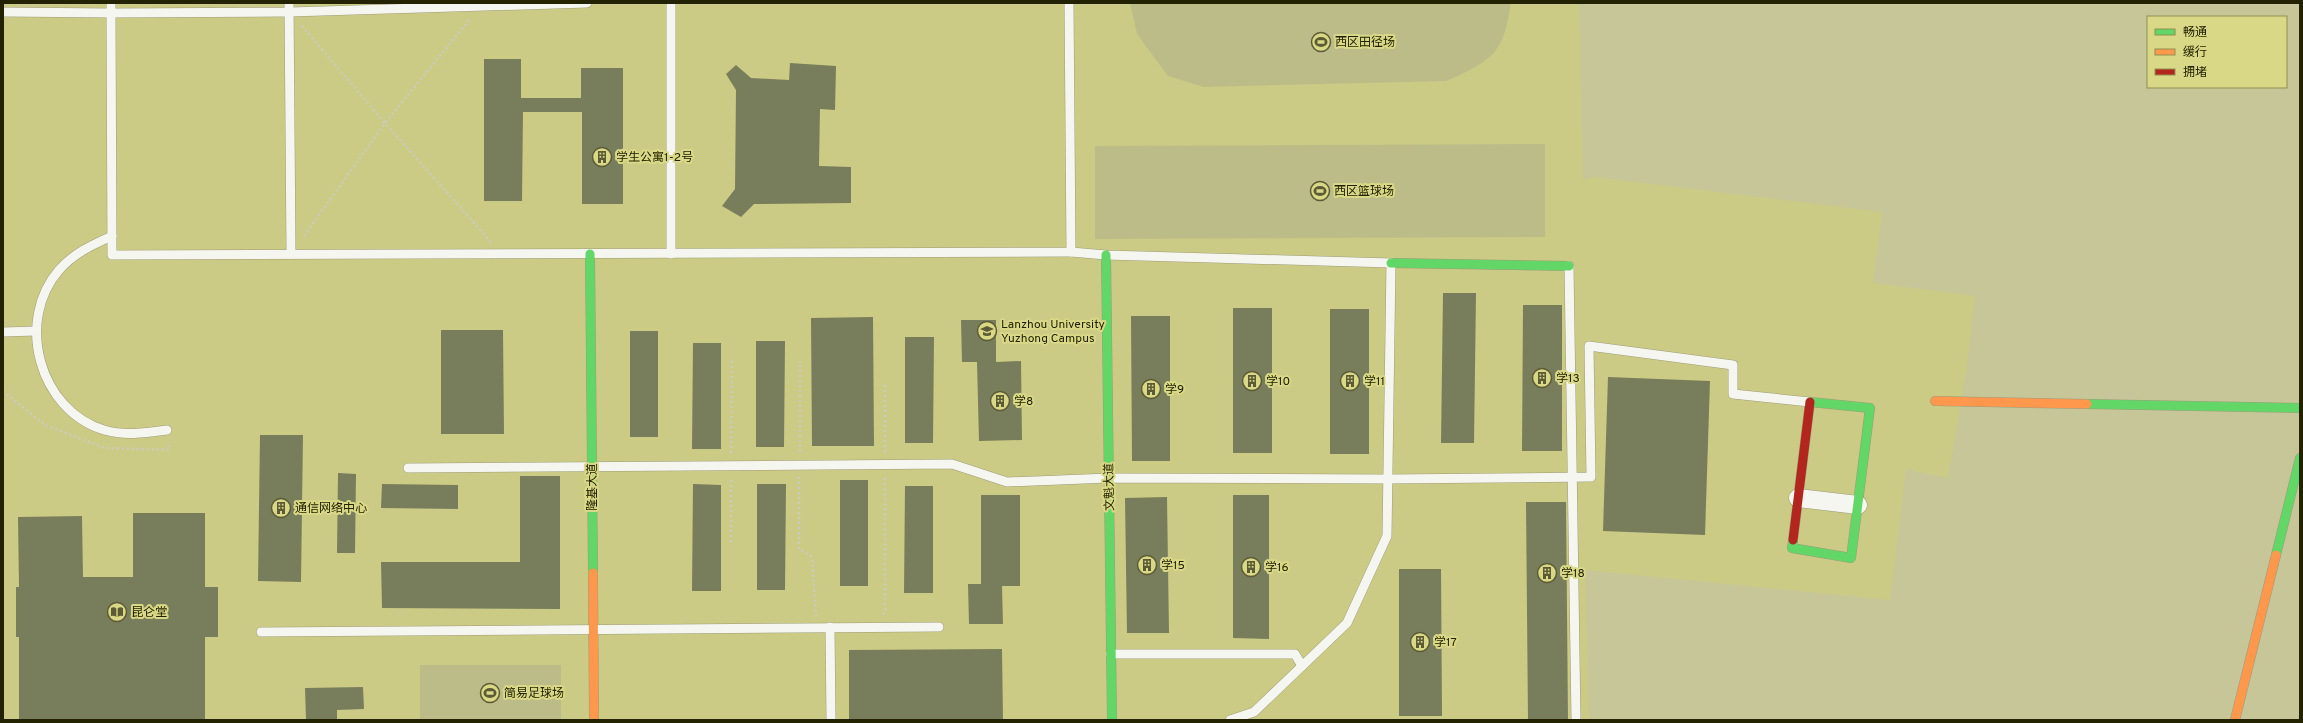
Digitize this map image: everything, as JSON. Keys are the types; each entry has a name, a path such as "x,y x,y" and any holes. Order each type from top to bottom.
{"street":[{"name":"隆基大道","path":"590,254 594,720"},
{"name":"文魁大道","path":"1106,255 1112,720"},
{"path":"1391,263 1570,266"},
{"path":"1934,401 2300,408"},
{"path":"1810,402 1870,408 1851,558 1792,548 1810,402"},
{"path":"2235,720 2300,458"},
{"path":"1798,498 1858,505"}],"lane":[{"path":"3,12 111,8 587,3"},
{"path":"671,3 671,254"},
{"path":"1069,3 1070,252"},
{"path":"290,7 291,254"},
{"path":"111,8 112,255 1070,252 1106,255 1391,263 1387,536 1347,622 1254,712 1230,720"},
{"path":"112,236 82,249 58,270 42,298 36,330 39,362 53,391 75,414 103,430 135,435 167,430"},
{"path":"1570,266 1576,720"},
{"path":"3,332 36,330"},
{"path":"408,468 952,464 1007,482 1109,478 1389,479 1591,477 1589,346 1733,365 1733,394 1810,402"},
{"path":"830,627 831,720"},
{"path":"262,632 939,627"},
{"path":"1111,654 1295,654 1302,666"}],"path":[{"path":"291,254 385,123 481,5"},
{"path":"290,7 385,123 502,254"},
{"path":"731,542 732,359"},
{"path":"800,361 799,549 812,557 816,627"},
{"path":"878,615 885,613 885,382"}],"shaded area":[{"name":"Lanzhou University Yuzhong Campus","path":"3,3 1579,3 1583,180 1594,177 1882,212 1873,283 1975,296 1967,367 1948,478 1906,469 1890,600 1585,570 1589,720 3,720"}],"green space":[{"name":"西区田径场","path":"1130,3 1511,3 1508,21 1502,39 1492,55 1466,72 1446,81 1204,87 1168,76 1137,34"},
{"name":"西区篮球场","path":"1545,144 1545,237 1095,239 1095,146"},
{"name":"简易足球场","path":"420,665 561,665 561,720 420,720"}],"building":[{"name":"学生公寓1-2号","path":"484,59 521,59 521,98 581,98 581,68 623,68 623,204 582,204 582,112 523,112 522,201 484,201"},
{"path":"790,63 836,66 835,110 820,109 819,166 851,167 851,203 754,204 741,217 722,206 735,189 736,90 726,74 736,65 751,78 789,80"},
{"path":"1443,293 1476,293 1474,443 1441,443"},
{"name":"学13","path":"1523,305 1562,305 1562,451 1522,451"},
{"name":"学10","path":"1233,308 1272,308 1272,453 1233,453"},
{"name":"学11","path":"1330,309 1369,309 1369,454 1330,454"},
{"name":"学9","path":"1131,316 1170,316 1170,461 1132,461"},
{"path":"873,317 874,446 812,446 811,318"},
{"name":"学8","path":"961,320 996,320 996,362 1021,361 1022,440 979,441 977,362 962,362"},
{"path":"441,330 503,330 504,434 441,434"},
{"path":"630,331 658,331 658,437 630,437"},
{"path":"905,337 934,337 933,443 905,443"},
{"path":"756,341 785,341 784,447 756,447"},
{"path":"693,343 721,343 721,449 692,449"},
{"path":"1608,377 1710,381 1705,535 1603,531"},
{"name":"通信网络中心","path":"260,435 303,435 301,582 258,581"},
{"path":"338,473 356,474 355,553 337,553"},
{"path":"520,476 560,476 560,609 382,608 381,562 520,562"},
{"path":"840,480 868,480 868,586 840,586"},
{"path":"382,484 458,485 458,509 381,508"},
{"path":"693,484 721,485 721,591 692,591"},
{"path":"757,484 786,484 785,590 757,590"},
{"path":"905,486 933,486 933,593 904,593"},
{"path":"981,495 1020,495 1020,586 1002,586 1003,624 969,624 968,584 981,584"},
{"name":"学16","path":"1233,495 1269,495 1269,639 1233,638"},
{"name":"学15","path":"1167,497 1169,633 1127,633 1125,498"},
{"name":"学18","path":"1526,502 1566,502 1568,720 1528,720"},
{"name":"昆仑堂","path":"133,513 205,513 205,587 218,587 218,637 205,637 205,720 19,720 19,637 16,637 16,587 19,587 18,517 82,516 83,577 133,577"},
{"name":"学17","path":"1399,569 1441,569 1442,716 1399,716"},
{"path":"1002,649 1003,720 849,720 849,650"},
{"path":"363,687 364,709 337,710 337,720 306,720 305,688"}],"traffic: fast":[{"path":"590,254 593,573"},
{"path":"1106,255 1112,720"},
{"path":"1391,263 1569,266"},
{"path":"1793,540 1792,548 1851,558 1870,408 1810,402"},
{"path":"2087,404 2300,408"},
{"path":"2276,555 2300,458"}],"traffic: slow":[{"path":"1935,401 2087,404"},
{"path":"2235,720 2276,555"},
{"path":"593,573 594,720"}],"traffic: jam":[{"path":"1793,540 1810,402"}],"place":[{"name":"西区田径场","path":"1321,42"},
{"name":"学生公寓1-2号","path":"602,157"},
{"name":"西区篮球场","path":"1320,191"},
{"name":"Lanzhou University Yuzhong Campus","path":"987,331"},
{"name":"学13","path":"1542,378"},
{"name":"学10","path":"1252,381"},
{"name":"学11","path":"1350,381"},
{"name":"学9","path":"1151,389"},
{"name":"学8","path":"1000,401"},
{"name":"通信网络中心","path":"281,508"},
{"name":"学15","path":"1147,565"},
{"name":"学16","path":"1251,567"},
{"name":"学18","path":"1547,573"},
{"name":"昆仑堂","path":"117,612"},
{"name":"学17","path":"1420,642"},
{"name":"简易足球场","path":"490,693"}]}
